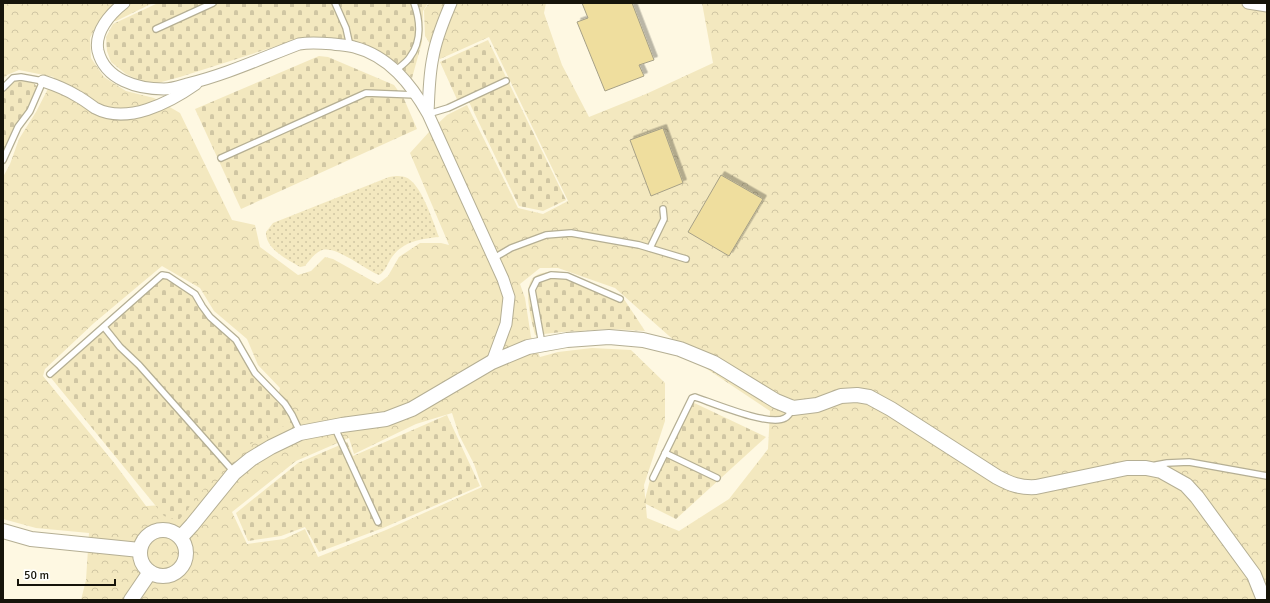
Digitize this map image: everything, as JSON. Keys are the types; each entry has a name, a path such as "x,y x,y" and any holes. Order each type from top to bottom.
{"street":[{"path":"124,3 112,12 98,37 98,48 100,58 106,69 133,86 165,89 201,80 299,44 313,42 350,46 370,53 396,70 416,95 428,114 494,258 509,297 506,324 492,362"},
{"path":"428,114 430,75 433,56 451,3"},
{"path":"1248,3 1267,6"},
{"path":"43,81 66,90 95,108 106,112 120,114 148,109 185,92 201,80"},
{"path":"180,537 192,525 234,473 251,459 300,432 386,419 412,409 492,362 528,346 567,340 608,337 643,340 680,349 714,363 776,401 793,408 817,405 841,396 857,395 869,397 891,409 997,477 1011,485 1023,488 1036,487 1127,468 1146,468 1161,471 1186,485 1198,497 1254,576 1264,600"},
{"path":"156,530 169,530 180,537 184,544 186,558 178,571 164,576 156,575 150,572 142,562 140,550 145,538 156,530"},
{"path":"3,531 31,539 140,550"},
{"path":"131,600 150,572"}],"lane":[{"path":"156,29 213,3"},
{"path":"335,3 346,28 350,46"},
{"path":"396,70 410,57 419,36 418,14 414,3"},
{"path":"3,88 13,78 21,77 43,81 30,111 18,127 3,160"},
{"path":"428,114 448,108 506,81"},
{"path":"221,158 366,93 416,95"},
{"path":"650,248 664,219 663,209"},
{"path":"494,258 511,248 546,235 571,233 639,245 686,259"},
{"path":"50,374 162,275 168,276 195,294 210,317 236,340 255,373 285,404 300,432"},
{"path":"542,344 532,290 537,280 551,275 567,276 620,299"},
{"path":"104,326 120,347 139,365 234,473"},
{"path":"653,478 692,398 695,396 738,412 778,421 787,418 793,408"},
{"path":"334,426 378,522"},
{"path":"665,453 717,478"},
{"path":"1146,468 1168,463 1189,462 1267,476"}],"green space":[{"path":"3,3 153,3 116,21 98,22 90,38 91,58 104,77 126,91 154,98 180,113 232,220 255,225 260,247 298,275 311,271 325,257 333,259 378,284 388,276 399,257 420,243 441,243 449,245 410,153 447,115 467,105 518,208 543,214 568,201 489,37 440,59 425,36 424,10 429,3 546,3 544,13 562,65 589,117 646,94 713,63 702,3 1267,3 1267,600 81,600 86,580 89,533 36,528 3,519 3,177 10,164 19,139 36,112 54,77 19,70 7,75 3,79","holes":["162,266 200,288 214,311 247,339 258,365 280,388 276,403 165,505 146,506 115,464 43,376 45,369 94,323","540,268 558,268 615,288 704,367 770,411 768,449 729,499 679,531 647,518 644,485 665,421 665,383 631,350 592,348 558,352 540,357 531,337 525,298 520,284","452,413 459,435 474,464 482,487 386,530 318,557 305,529 284,539 247,544 232,512 296,461 349,438 354,454 416,424"]},
{"path":"158,3 428,3 423,11 422,42 412,78 390,58 362,45 330,38 305,37 180,77 158,83 143,82 126,74 111,62 107,51 106,37 113,24"},
{"path":"488,40 566,200 543,211 519,206 469,102 460,106 440,62"},
{"path":"319,56 328,57 394,85 404,99 417,129 241,209 195,109"},
{"path":"24,74 42,91 16,137 3,167 3,85 12,76"},
{"path":"389,177 405,177 411,180 416,186 426,203 439,237 418,240 405,245 394,254 381,274 379,275 373,272 341,254 326,250 318,252 305,266 300,267 283,257 269,244 266,232 273,223"},
{"path":"556,271 622,296 645,331 610,329 535,335 528,303 529,286 532,279 537,275"},
{"path":"162,272 169,273 197,291 204,305 214,319 236,337 250,356 256,370 285,398 297,414 298,421 284,426 245,447 219,470 179,520 164,516 47,373"},
{"path":"688,400 766,437 676,519 644,503 650,480"},
{"path":"447,415 480,486 383,528 319,552 305,527 281,536 248,541 236,513 298,463 347,442 353,456"}],"building":[{"path":"582,3 632,3 654,60 639,65 644,76 605,91 577,22 588,18"},
{"path":"663,128 683,183 651,196 630,140"},
{"path":"721,175 763,199 729,256 688,232"}]}
